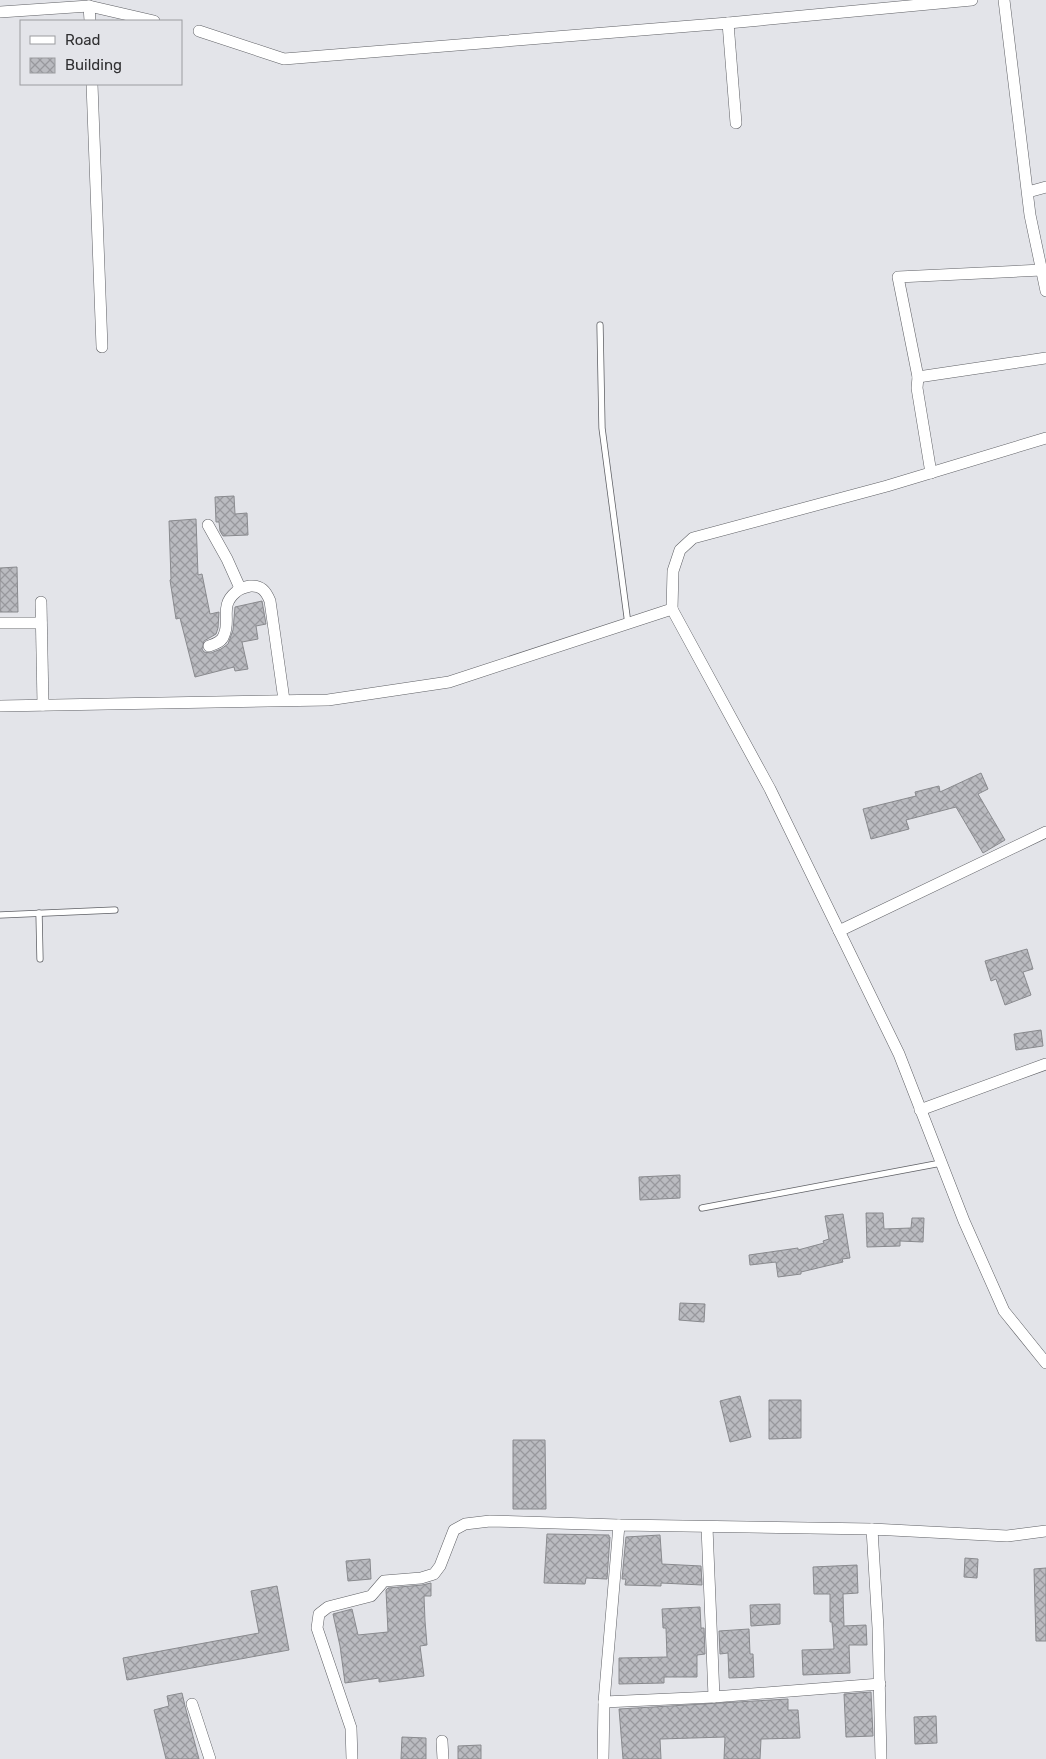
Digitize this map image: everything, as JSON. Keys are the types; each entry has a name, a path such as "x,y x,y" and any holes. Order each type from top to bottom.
{"street":[{"path":"199,31 284,59 728,23 972,0"},
{"path":"1004,0 1028,192 1042,249 1042,270 1046,291"},
{"path":"0,12 89,6 150,20"},
{"path":"89,6 90,20"},
{"path":"728,23 736,123"},
{"path":"92,85 102,347"},
{"path":"1028,192 1046,187"},
{"path":"931,473 917,388 918,377 898,277 1042,270"},
{"path":"918,377 1046,358"},
{"path":"1046,438 931,473 693,538 680,550 673,571 672,609 770,789 899,1054 964,1221 1004,1311 1046,1363"},
{"path":"208,525 221,547 240,588"},
{"path":"209,646 222,640 225,634 226,604 230,596 240,588 260,587 266,592 270,601 284,700"},
{"path":"41,602 43,705"},
{"path":"0,706 328,700 449,682 672,609"},
{"path":"0,628 0,623 41,623"},
{"path":"839,931 1046,832"},
{"path":"920,1110 1046,1064"},
{"path":"352,1759 351,1728 317,1628 319,1614 328,1607 371,1596 384,1581 421,1578 434,1574 440,1566 454,1530 465,1524 490,1521 707,1528 872,1529 1007,1536 1046,1531"},
{"path":"603,1759 604,1702 619,1525"},
{"path":"707,1528 714,1697"},
{"path":"872,1529 880,1684 881,1759"},
{"path":"604,1702 714,1697 880,1684"},
{"path":"192,1704 210,1759"},
{"path":"442,1741 444,1759"}],"lane":[{"path":"600,325 602,428 628,624"},
{"path":"0,915 115,910"},
{"path":"39,913 40,959"},
{"path":"702,1208 941,1163"}],"building":[{"path":"234,496 235,514 247,513 248,535 223,536 220,531 219,522 216,522 215,497"},
{"path":"196,519 198,575 202,574 210,614 219,612 216,634 204,641 202,649 204,652 211,653 228,644 233,630 235,607 262,601 266,624 256,626 258,639 242,642 248,669 235,671 234,667 195,677 180,618 176,619 170,580 169,521"},
{"path":"17,567 18,612 0,612 0,568"},
{"path":"981,773 988,789 978,794 1005,840 983,853 956,807 906,820 909,829 871,839 863,809 916,796 915,792 939,786 940,792"},
{"path":"1027,949 1033,969 1023,972 1031,995 1005,1005 996,979 991,981 985,961"},
{"path":"1041,1030 1043,1046 1016,1050 1014,1034"},
{"path":"680,1175 680,1198 640,1200 639,1177"},
{"path":"866,1213 883,1213 884,1229 911,1228 912,1218 924,1218 923,1242 900,1241 900,1246 867,1247"},
{"path":"843,1214 850,1258 842,1259 843,1262 801,1272 801,1274 778,1277 776,1262 750,1265 749,1255 798,1248 798,1250 824,1243 823,1241 829,1239 825,1216"},
{"path":"680,1303 705,1304 704,1322 679,1320"},
{"path":"740,1396 751,1437 730,1442 720,1401"},
{"path":"769,1400 801,1400 801,1438 769,1439"},
{"path":"513,1440 545,1440 546,1509 513,1509"},
{"path":"547,1534 609,1535 607,1579 586,1578 585,1584 544,1583"},
{"path":"660,1535 662,1564 701,1566 702,1585 661,1583 661,1586 625,1585 626,1579 622,1579 626,1537"},
{"path":"965,1558 978,1559 977,1578 964,1577"},
{"path":"370,1559 371,1579 348,1581 346,1561"},
{"path":"857,1565 858,1593 843,1594 844,1626 866,1625 867,1645 849,1645 850,1673 803,1675 802,1650 834,1649 832,1622 830,1622 830,1594 814,1594 813,1567"},
{"path":"1046,1568 1046,1641 1036,1641 1034,1569"},
{"path":"431,1583 431,1596 424,1596 427,1645 420,1646 424,1676 379,1682 379,1678 345,1683 333,1614 352,1609 358,1635 388,1632 386,1590 388,1588"},
{"path":"277,1586 289,1650 127,1680 123,1658 259,1633 251,1591"},
{"path":"780,1604 780,1624 751,1626 750,1605"},
{"path":"700,1607 701,1628 704,1628 705,1654 697,1655 697,1677 664,1677 664,1683 619,1684 619,1658 667,1657 666,1628 663,1628 662,1609"},
{"path":"749,1629 750,1654 753,1654 754,1677 729,1678 728,1653 720,1654 719,1631"},
{"path":"871,1692 873,1736 846,1737 844,1694"},
{"path":"182,1693 199,1759 166,1759 154,1710 169,1706 167,1696"},
{"path":"788,1699 788,1710 798,1710 800,1738 761,1739 760,1759 724,1759 725,1737 660,1739 661,1759 623,1759 619,1709"},
{"path":"936,1716 937,1743 915,1744 914,1717"},
{"path":"402,1737 426,1738 426,1759 401,1759"},
{"path":"481,1745 481,1759 458,1759 458,1746"}]}
